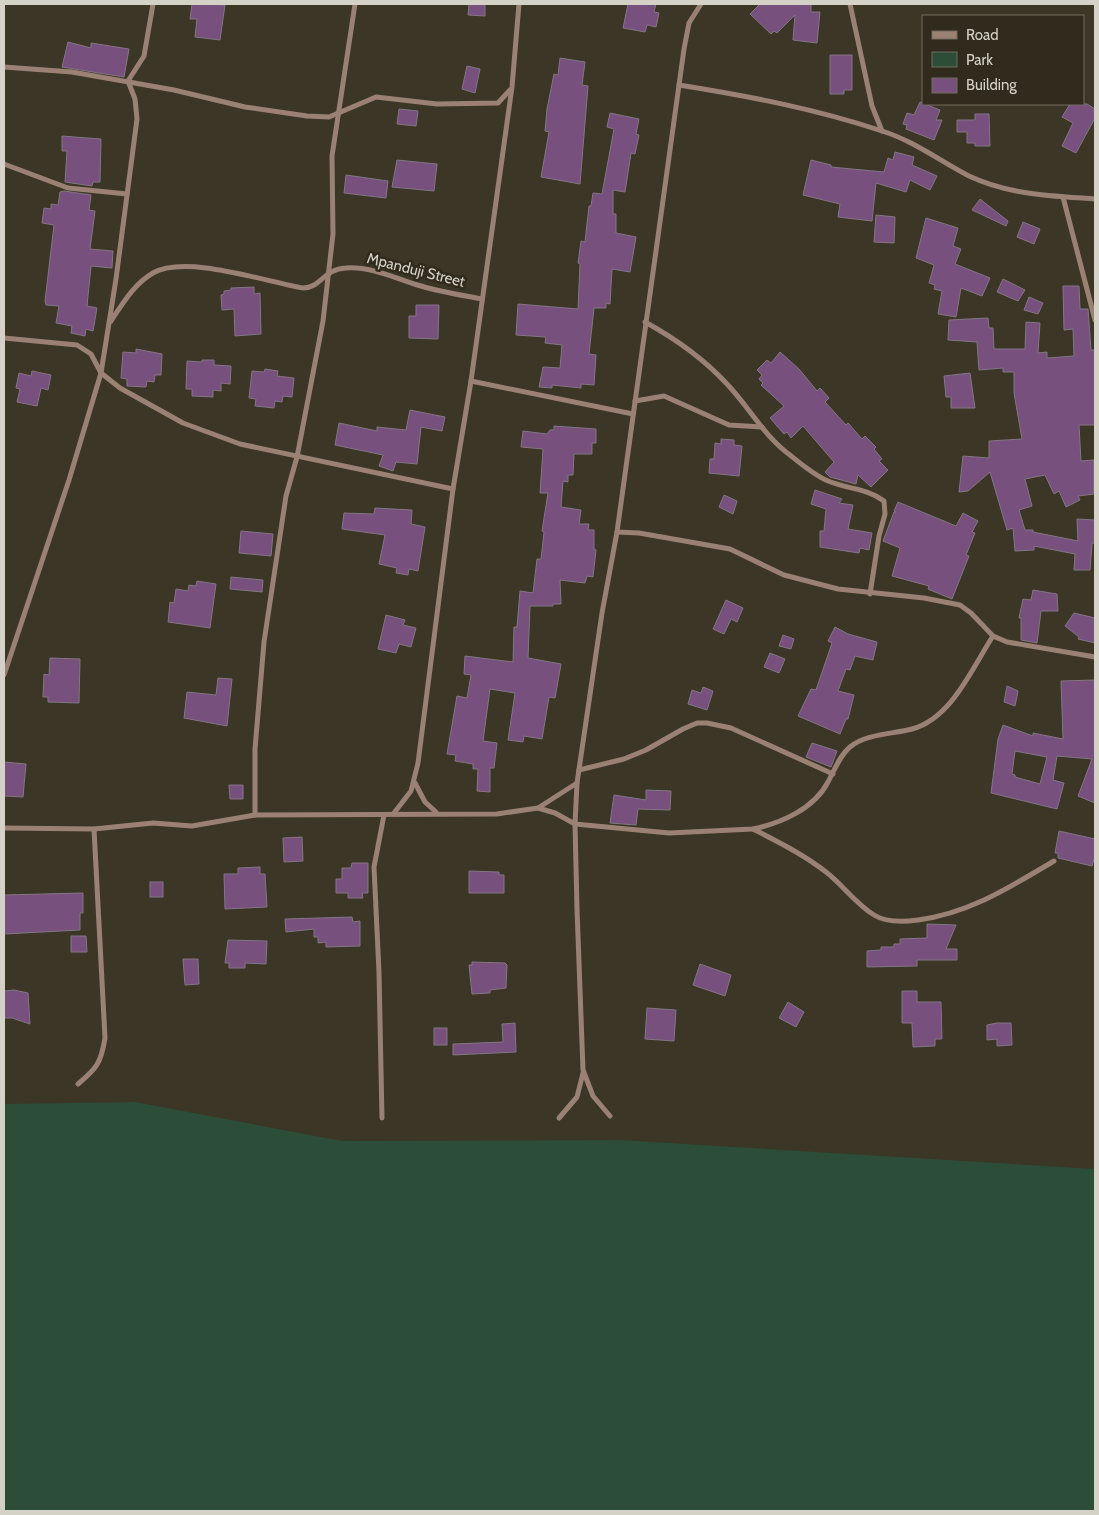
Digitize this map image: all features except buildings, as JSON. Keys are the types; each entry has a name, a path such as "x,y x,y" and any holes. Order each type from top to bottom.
{"street":[{"path":"128,81 144,56 153,4"},
{"path":"255,815 255,749 264,642 286,496 316,362 329,271 334,234 332,156 355,4"},
{"path":"394,813 407,798 414,783 453,489 471,380 512,87 519,4"},
{"path":"559,1118 577,1097 583,1070 575,824 577,784 602,613 617,532 679,85 690,23 702,4"},
{"path":"850,4 872,106 882,131"},
{"path":"4,67 72,72 128,81 246,108 329,117 376,97 437,104 498,103 512,87"},
{"path":"4,675 69,480 101,373 110,324 137,119 135,99 128,81"},
{"path":"679,85 765,100 882,131 909,141 970,176 1023,193 1095,198"},
{"path":"4,164 68,188 127,194"},
{"path":"1063,197 1095,320"},
{"path":"110,324 138,283 155,271 196,267 221,270 303,288 315,286 329,271"},
{"name":"Mpanduji Street","path":"329,271 357,268 421,286 482,299"},
{"path":"645,322 676,340 702,360 728,384 762,427 788,454 827,480 874,493 884,501 885,514 879,536 870,594"},
{"path":"4,338 77,345 91,354 101,373 120,388 183,423 240,444 296,457 371,470 453,489"},
{"path":"471,380 633,414"},
{"path":"635,401 664,396 675,399 729,426 762,427"},
{"path":"617,532 639,533 730,549 784,575 838,589 870,594 924,598 960,605 971,613 993,636 1017,645 1095,657"},
{"path":"538,808 555,813 575,824 669,832 753,829 778,822 814,801 850,747 863,740 914,728 937,715 953,698 993,636"},
{"path":"579,770 632,756 683,728 697,723 707,723 731,728 833,774"},
{"path":"414,783 425,802 436,812"},
{"path":"4,828 94,829 153,823 192,826 255,815 384,815 436,812 497,814 538,808 577,784"},
{"path":"382,1118 379,972 374,867 376,848 384,815"},
{"path":"78,1084 94,1071 102,1059 105,1038 94,829"},
{"path":"753,829 806,857 827,873 859,905 876,916 890,921 933,918 964,910 1006,890 1054,861"},
{"path":"583,1070 592,1096 610,1116"}],"green space":[{"path":"135,1102 342,1141 620,1140 1095,1169 1095,1511 4,1511 4,1104"}]}
